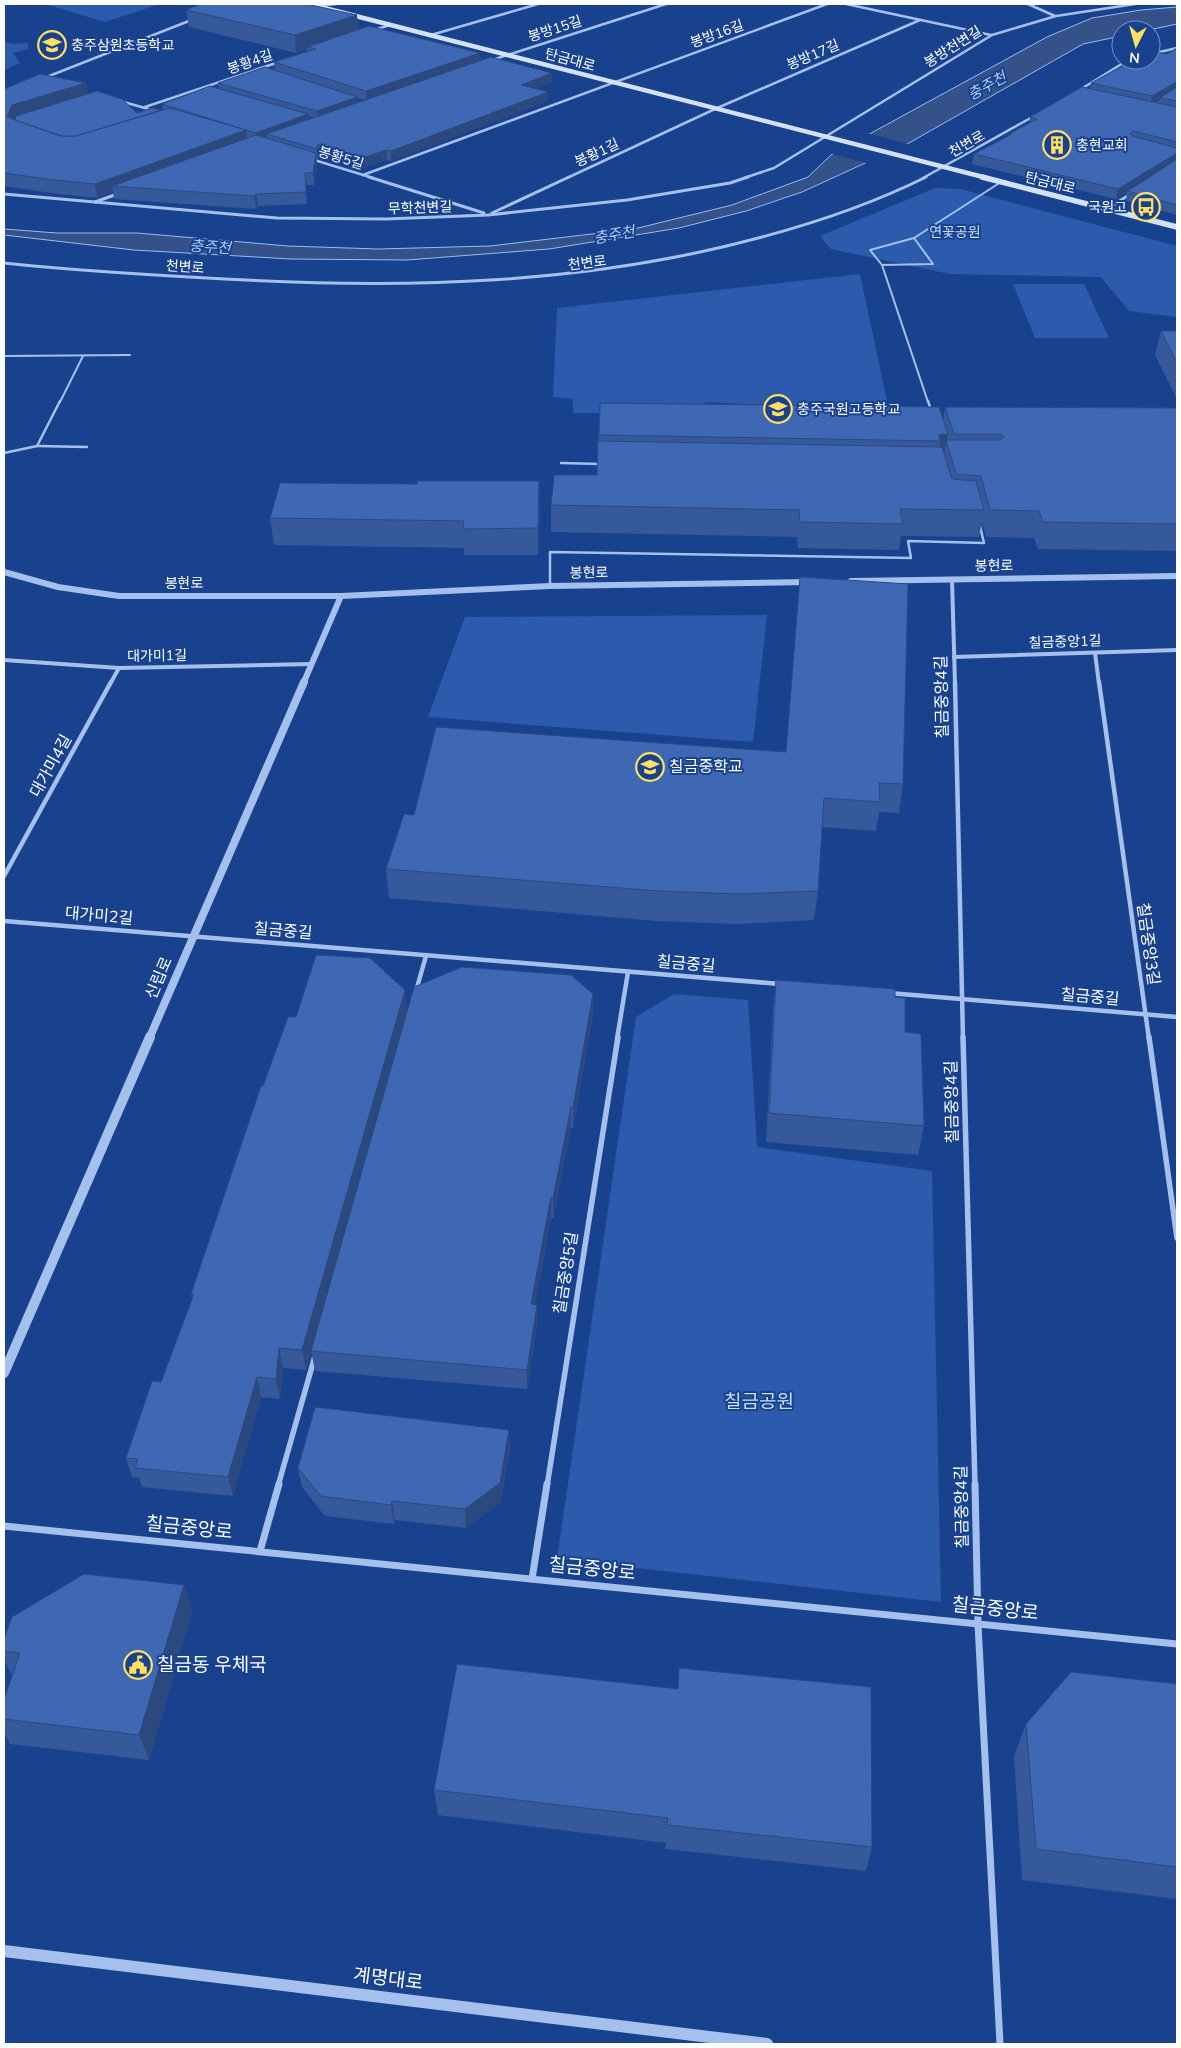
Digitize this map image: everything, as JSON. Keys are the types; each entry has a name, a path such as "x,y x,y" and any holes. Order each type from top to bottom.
{"main road":[{"name":"탄금대로","path":"308,4 1177,227"}],"street":[{"path":"431,35 538,4"},
{"name":"봉방15길","path":"488,62 666,4"},
{"name":"봉방16길","path":"363,175 827,4"},
{"path":"846,4 992,35"},
{"path":"1028,4 1056,16"},
{"name":"봉방천변길","path":"825,137 992,35 1056,16 1135,4"},
{"path":"53,81 43,78 196,18"},
{"name":"봉방17길","path":"715,109 920,20"},
{"path":"371,31 390,25"},
{"path":"1161,52 1177,48"},
{"name":"봉황4길","path":"144,108 287,60"},
{"path":"1086,94 1076,92 1112,70"},
{"path":"117,100 159,112"},
{"name":"봉황1길","path":"488,215 715,109"},
{"name":"천변로","path":"4,263 261,282 386,286 498,282 590,274 687,257 791,230 879,198 946,168 1044,111"},
{"name":"무학천변길","path":"4,194 277,218 386,219 488,215 627,200 730,183 774,168 825,137"},
{"name":"봉황5길","path":"310,159 488,215"},
{"path":"1107,209 1138,189"},
{"path":"92,203 120,193"},
{"name":"봉현로","path":"4,572 58,588 119,596 341,596 550,586 814,582"},
{"name":"봉현로","path":"844,581 1177,576"},
{"name":"칠금중앙4길","path":"952,579 978,1624 1000,2044"},
{"name":"신립로","path":"4,1373 341,596"},
{"name":"칠금중앙1길","path":"954,657 1177,650"},
{"name":"칠금중앙3길","path":"1095,653 1177,1238"},
{"name":"대가미1길","path":"4,660 119,668 311,664"},
{"name":"대가미4길","path":"4,876 119,668"},
{"name":"대가미2길","path":"4,921 193,936"},
{"name":"칠금중길","path":"193,936 785,985"},
{"path":"416,994 426,956"},
{"name":"칠금중앙5길","path":"532,1579 628,972"},
{"name":"칠금중길","path":"884,993 1177,1017"},
{"path":"260,1551 316,1350"},
{"name":"칠금중앙로","path":"4,1526 1177,1644"},
{"name":"계명대로","path":"4,1951 767,2044"}],"lane":[{"path":"316,6 338,4"},
{"path":"259,69 268,72"},
{"path":"202,88 212,91"},
{"path":"933,417 886,272 870,250 914,238 1001,182"},
{"path":"882,265 932,264 914,238"},
{"path":"4,356 130,355"},
{"path":"37,446 83,356"},
{"path":"4,453 37,446 88,447"},
{"path":"561,464 601,464"},
{"path":"550,586 550,552 911,558 908,541 984,543 979,524"}],"green space":[{"path":"45,4 160,4 105,22"},
{"path":"4,41 13,44 28,43 28,49 13,53 20,63 4,70"},
{"name":"연꽃공원","path":"935,188 960,189 1177,246 1177,317 1129,311 1101,277 950,274 831,249 820,236"},
{"path":"860,274 887,401 869,414 746,414 744,404 705,402 704,414 573,413 573,399 553,397 557,308"},
{"path":"1013,284 1084,284 1109,338 1035,338"},
{"path":"767,615 753,742 428,717 465,617"},
{"name":"칠금공원","path":"674,994 748,1000 757,1147 932,1171 941,1602 557,1559 636,1017"}],"water":[{"name":"충주천","path":"1177,7 1177,24 1161,27 1161,20 1111,20 1111,38 1083,44 909,143 802,192 746,211 679,228 549,249 407,260 291,259 134,250 4,235 4,229 57,233 137,233 288,246 378,249 490,246 634,229 732,205 808,177 831,155 1047,37 1092,18 1141,10"}],"pier":[{"path":"867,133 912,145 869,164 829,153"}],"building":[{"path":"201,4 306,4 357,15 295,35 186,10"},
{"path":"369,26 480,53 366,91 274,62 316,49 307,47"},
{"path":"1177,48 1177,82 1152,96 1091,83 1115,70 1161,70 1161,53 1167,54"},
{"path":"491,57 552,73 521,85 548,92 391,151 386,150 363,158 318,144 317,149 266,134"},
{"path":"265,67 357,97 317,111 218,83"},
{"path":"40,74 86,83 12,105 7,117 60,136 76,136 170,108 246,130 95,184 4,173 4,89"},
{"path":"210,86 308,114 256,133 162,104"},
{"path":"1082,87 1177,107 1177,142 1134,131 1130,133 1132,136 1177,148 1177,153 1118,189 974,154 1037,119 1030,117"},
{"path":"1177,87 1177,101 1160,98"},
{"path":"97,91 122,99 137,113 152,108 161,110 76,136 62,136 15,120 16,116"},
{"path":"256,135 316,153 313,173 305,173 306,192 257,194 254,196 112,186"},
{"path":"1177,159 1177,205 1128,191"},
{"path":"1161,331 1177,331 1177,363"},
{"path":"600,403 939,407 948,434 939,435 940,441 599,435"},
{"path":"945,407 1177,408 1177,524 1043,522 1039,511 990,510 981,476 956,474 946,440 1001,440 1004,437 1001,434 954,434"},
{"path":"598,441 942,447 952,479 976,481 984,510 900,509 903,524 800,522 799,510 551,505 554,475 597,475"},
{"path":"417,481 539,481 538,528 463,529 464,521 270,518 280,483 417,484"},
{"path":"800,577 908,584 903,784 879,783 880,802 824,798 818,891 739,894 658,891 386,869 404,814 414,815 436,727 786,752"},
{"path":"316,955 370,958 405,990 302,1350 279,1348 276,1379 257,1377 228,1477 135,1468 138,1459 126,1458 152,1381 161,1382 194,1294 191,1294 261,1086 263,1086 288,1017 296,1017"},
{"path":"462,967 571,975 593,994 573,1107 571,1107 553,1198 551,1197 531,1304 537,1305 527,1370 311,1351 414,987"},
{"path":"776,980 895,989 895,997 905,998 905,1032 921,1034 924,1126 769,1113"},
{"path":"315,1407 509,1430 500,1483 465,1509 392,1501 391,1505 321,1496 298,1468"},
{"path":"84,1574 184,1585 139,1735 4,1719 4,1699 20,1653 4,1651 4,1639 12,1617"},
{"path":"457,1664 678,1689 679,1668 871,1687 872,1847 667,1825 668,1818 434,1790"},
{"path":"1071,1672 1177,1684 1177,1867 1036,1849 1026,1724"}],"place":[{"name":"충주삼원초등학교","path":"52,45"},
{"name":"충현교회","path":"1057,145"},
{"name":"국원고","path":"1146,207"},
{"name":"충주국원고등학교","path":"778,409"},
{"name":"칠금중학교","path":"650,767"},
{"name":"칠금동 우체국","path":"138,1665"}]}
